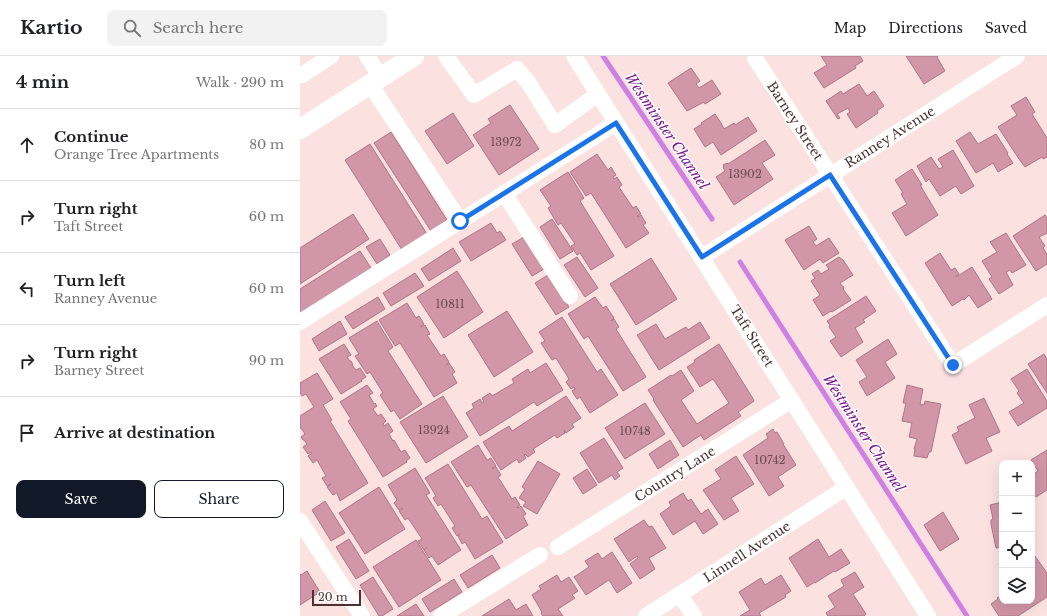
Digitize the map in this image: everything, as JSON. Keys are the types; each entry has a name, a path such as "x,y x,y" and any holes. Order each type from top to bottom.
{"main road":[{"path":"300,129 414,56"}],"street":[{"path":"300,74 302,75 331,56"},
{"path":"367,56 375,81 460,221"},
{"path":"446,56 474,95 517,69 528,82 555,125 598,94"},
{"name":"Taft Street","path":"574,56 928,616"},
{"name":"Barney Street","path":"755,58 953,365 1047,305"},
{"name":"Ranney Avenue","path":"702,257 1010,58"},
{"path":"300,322 616,123"},
{"path":"504,193 570,296"},
{"name":"Country Lane","path":"558,547 792,400"},
{"name":"Linnell Avenue","path":"646,616 847,487"},
{"path":"300,521 362,616"},
{"path":"442,616 540,555"},
{"path":"680,594 694,616"}],"building":[{"path":"821,56 860,56 863,61 855,66 856,68 824,88 814,73 827,65"},
{"path":"906,56 938,56 937,57 945,71 924,84"},
{"path":"691,68 700,81 696,84 699,88 712,80 721,94 705,104 704,102 687,111 668,83"},
{"path":"859,84 867,96 874,91 884,106 877,111 878,113 856,128 847,114 850,112 848,108 837,114 840,118 838,119 826,101 841,91 843,94"},
{"path":"1026,97 1035,112 1032,114 1047,138 1047,157 1043,159 1042,157 1025,167 998,127 1017,115 1011,106"},
{"path":"510,105 539,149 499,175 473,135 491,123 488,119"},
{"path":"453,113 474,146 447,164 425,131"},
{"path":"715,114 724,129 734,123 735,125 748,117 757,131 721,155 713,142 705,147 694,129"},
{"path":"391,132 447,220 431,231 374,143"},
{"path":"970,132 978,144 996,134 1013,163 998,172 993,163 976,173 956,141"},
{"path":"765,140 775,155 762,163 773,179 734,205 716,177 725,171 723,165 728,164"},
{"path":"370,144 427,234 402,250 345,160"},
{"path":"953,150 974,186 961,194 956,186 940,196 929,179 926,182 917,166 931,157 939,169 943,167 938,159"},
{"path":"597,154 608,170 611,167 616,175 613,177 614,179 617,177 622,185 619,187 633,208 636,206 641,214 637,216 638,217 641,215 646,223 643,225 649,233 626,248 591,193 586,196 570,172"},
{"path":"912,169 938,215 906,236 892,213 907,204 901,194 903,193 895,180"},
{"path":"568,172 584,198 580,201 614,256 591,270 580,253 577,255 571,246 575,244 561,223 558,225 548,208 551,206 540,190"},
{"path":"353,214 369,239 300,284 300,248"},
{"path":"1045,215 1047,218 1047,233 1039,237 1045,246 1043,248 1047,254 1047,264 1036,271 1013,236"},
{"path":"552,219 573,251 560,259 540,227"},
{"path":"491,223 497,233 500,231 506,240 471,261 459,242"},
{"path":"809,226 817,239 813,242 816,246 829,238 839,253 823,263 820,259 804,270 785,240"},
{"path":"1006,233 1026,265 1012,273 1010,270 1006,272 1013,285 999,294 989,279 992,277 982,261 997,252 990,242"},
{"path":"524,237 544,269 532,276 512,244"},
{"path":"380,239 390,255 377,264 366,247"},
{"path":"453,248 461,261 429,281 421,269"},
{"path":"360,251 371,268 300,313 300,289"},
{"path":"940,253 951,270 955,268 959,274 956,277 972,267 992,299 978,308 969,295 964,300 963,299 952,306 925,263"},
{"path":"577,257 598,288 585,297 564,265"},
{"path":"839,257 843,260 853,275 840,283 851,300 823,316 813,300 820,295 811,281 815,278 812,274 818,270 821,274 829,269 826,265"},
{"path":"651,258 677,299 636,325 610,284"},
{"path":"457,271 483,312 444,338 417,297"},
{"path":"415,273 424,286 391,306 383,293"},
{"path":"548,275 569,307 556,315 535,283"},
{"path":"866,296 876,311 863,320 865,322 855,328 863,342 841,357 830,341 836,337 827,321"},
{"path":"378,297 385,309 353,329 345,317"},
{"path":"595,297 603,308 606,306 614,318 611,321 614,319 619,327 616,329 646,377 623,391 588,336 584,339 568,314"},
{"path":"407,303 416,318 419,316 424,324 421,327 425,325 430,334 427,335 441,356 444,354 449,362 446,365 449,363 455,372 452,374 457,383 434,397 400,343 395,346 379,320"},
{"path":"507,311 533,352 494,377 468,335"},
{"path":"562,317 597,372 601,369 618,395 590,413 580,397 577,399 572,391 575,389 574,387 571,389 566,382 569,379 556,358 552,360 541,343 545,341 539,332"},
{"path":"340,321 347,334 319,351 312,339"},
{"path":"377,321 393,347 388,351 422,404 400,419 394,410 391,412 380,395 383,393 370,372 367,374 355,356 359,354 349,338"},
{"path":"700,322 710,338 659,370 637,335 656,324 665,339 686,327 688,330"},
{"path":"888,339 897,354 885,362 895,378 867,396 859,382 867,377 856,360"},
{"path":"344,344 351,355 347,357 351,361 352,365 356,370 360,368 366,377 341,394 319,359"},
{"path":"719,344 754,401 738,412 741,416 704,440 701,435 683,447 648,390 681,370 694,391 681,400 697,424 729,403 713,379 700,387 687,367 695,362 694,360"},
{"path":"1044,354 1047,359 1047,393 1028,364"},
{"path":"546,363 563,390 537,406 534,402 480,436 466,413 474,408 472,404 480,399 482,403 484,402 482,398 490,393 492,396 514,383 512,379 528,369 530,373"},
{"path":"1027,369 1047,401 1047,408 1018,426 1009,412 1024,403 1017,393 1019,391 1011,379"},
{"path":"317,373 333,399 323,405 332,420 330,421 368,483 340,501 337,493 333,495 327,487 331,484 327,486 322,478 326,476 317,460 313,463 308,456 312,453 311,452 308,454 303,447 307,444 301,437 305,434 301,428 300,429 300,416 314,407 306,394 302,396 300,393 300,383"},
{"path":"367,385 373,393 369,395 374,404 375,403 377,406 373,409 378,416 381,414 386,421 383,424 384,426 388,423 393,431 389,434 401,452 405,450 410,458 406,461 407,462 383,477 348,421 351,419 340,402"},
{"path":"907,385 923,389 920,404 924,405 925,401 941,404 931,452 929,452 927,458 914,456 914,449 917,439 909,437 912,423 902,421 906,403 903,403"},
{"path":"443,396 468,437 426,463 400,422"},
{"path":"566,396 581,418 572,424 574,427 566,433 564,430 565,433 557,438 555,435 533,449 535,452 528,457 525,454 524,455 526,458 519,463 517,459 501,470 483,442 509,426 512,431"},
{"path":"984,398 1000,432 986,438 992,451 966,464 952,435 959,431 957,427 975,418 969,405"},
{"path":"645,403 665,434 625,459 605,428"},
{"path":"773,429 775,433 777,432 796,465 778,477 784,486 769,496 743,455 768,438 766,434"},
{"path":"604,438 623,468 617,472 620,476 615,480 612,475 599,483 580,453"},
{"path":"670,440 679,455 658,469 649,454"},
{"path":"478,445 487,460 491,458 496,466 492,468 493,469 496,467 501,475 498,477 512,499 515,497 520,505 517,507 518,508 521,506 526,514 523,516 528,525 506,539 471,485 467,487 451,462"},
{"path":"1047,450 1047,490 1036,497 1035,473 1038,471 1035,466 1035,460 1031,460"},
{"path":"736,456 754,484 731,498 739,511 724,520 703,490 721,479 715,470"},
{"path":"538,461 560,474 537,514 523,506 526,502 519,498 525,489 522,487"},
{"path":"448,464 482,519 487,516 503,542 475,559 465,542 462,544 458,536 460,534 457,536 452,528 455,526 441,504 438,506 433,498 436,496 425,478"},
{"path":"415,468 430,493 426,495 461,550 438,565 432,556 429,558 418,541 422,539 408,518 405,520 399,511 403,509 402,508 399,510 394,503 397,500 388,485"},
{"path":"587,469 597,485 583,494 573,478"},
{"path":"379,487 405,529 365,554 339,513"},
{"path":"683,493 688,501 691,499 701,514 708,509 718,524 703,534 695,521 673,535 660,514 671,506 669,502"},
{"path":"325,501 345,533 331,541 312,510"},
{"path":"999,503 999,548 996,548 991,524 991,520 993,519 990,505"},
{"path":"943,512 959,539 940,551 924,525"},
{"path":"644,520 649,527 652,526 666,548 649,558 655,569 640,579 630,564 638,558 637,556 629,562 614,539"},
{"path":"349,539 369,571 356,579 336,547"},
{"path":"818,539 829,557 841,549 850,563 807,587 789,558"},
{"path":"416,540 441,580 399,607 373,567"},
{"path":"612,552 632,583 617,593 609,580 586,595 574,577 589,567 585,561 598,553 602,559"},
{"path":"492,555 500,568 468,588 460,575"},
{"path":"1035,556 1047,573 1047,597 1018,616 999,616 991,604 998,599 997,598 999,597 999,604 1035,604"},
{"path":"307,571 320,592 300,605 300,574 301,575"},
{"path":"855,572 864,587 853,594 866,614 864,616 828,616 826,613 835,607 828,596 844,586 841,580"},
{"path":"557,575 561,582 569,577 578,591 572,595 575,598 558,609 563,616 543,616 532,595 541,589 539,586"},
{"path":"781,575 791,591 785,595 786,597 759,613 761,616 740,616 750,610 739,592 761,578 765,585"},
{"path":"373,577 393,609 382,616 379,616 360,585"},
{"path":"454,579 462,592 430,612 422,599"},
{"path":"509,599 516,610 526,604 533,616 482,616"},
{"path":"416,604 424,616 397,616"}],"waterway":[{"name":"Westminster Channel","path":"603,56 712,219"},
{"name":"Westminster Channel","path":"740,262 967,616"}],"route":[{"path":"460,221 616,123 702,257 830,175 953,365"}]}
